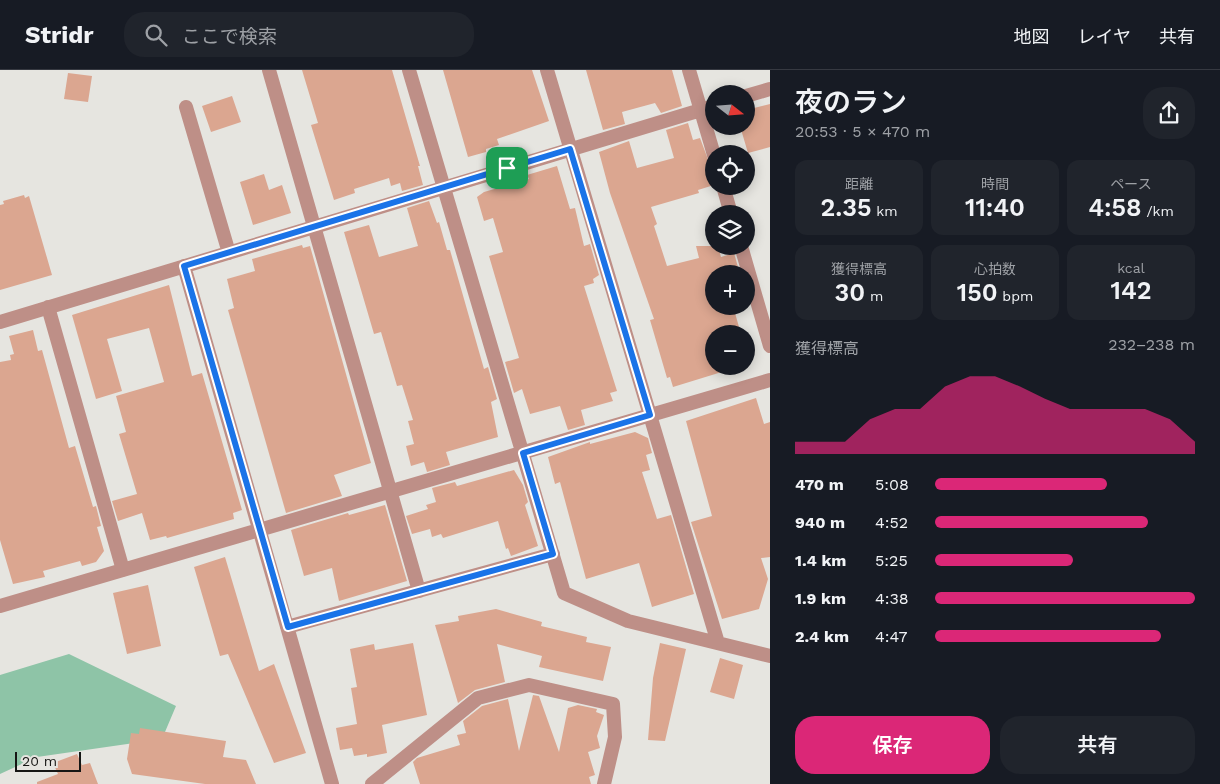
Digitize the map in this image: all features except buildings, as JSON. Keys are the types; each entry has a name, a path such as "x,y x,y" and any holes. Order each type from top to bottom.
{"street":[{"path":"269,70 419,591"},
{"path":"409,70 564,593 628,620 770,656"},
{"path":"547,70 718,643"},
{"path":"688,70 705,104"},
{"path":"755,93 770,89"},
{"path":"186,107 229,253"},
{"path":"0,322 705,109"},
{"path":"744,255 770,346"},
{"path":"184,266 332,784"},
{"path":"48,307 123,570"},
{"path":"0,606 770,380"},
{"path":"288,627 553,554"},
{"path":"372,784 478,698 529,684 612,704 615,737 604,784"}],"green space":[{"path":"69,654 176,706 162,739 37,757 0,774 0,675"}],"route":[{"path":"570,149 650,415 523,453 553,554 288,627 184,266 507,168 570,149"}]}
